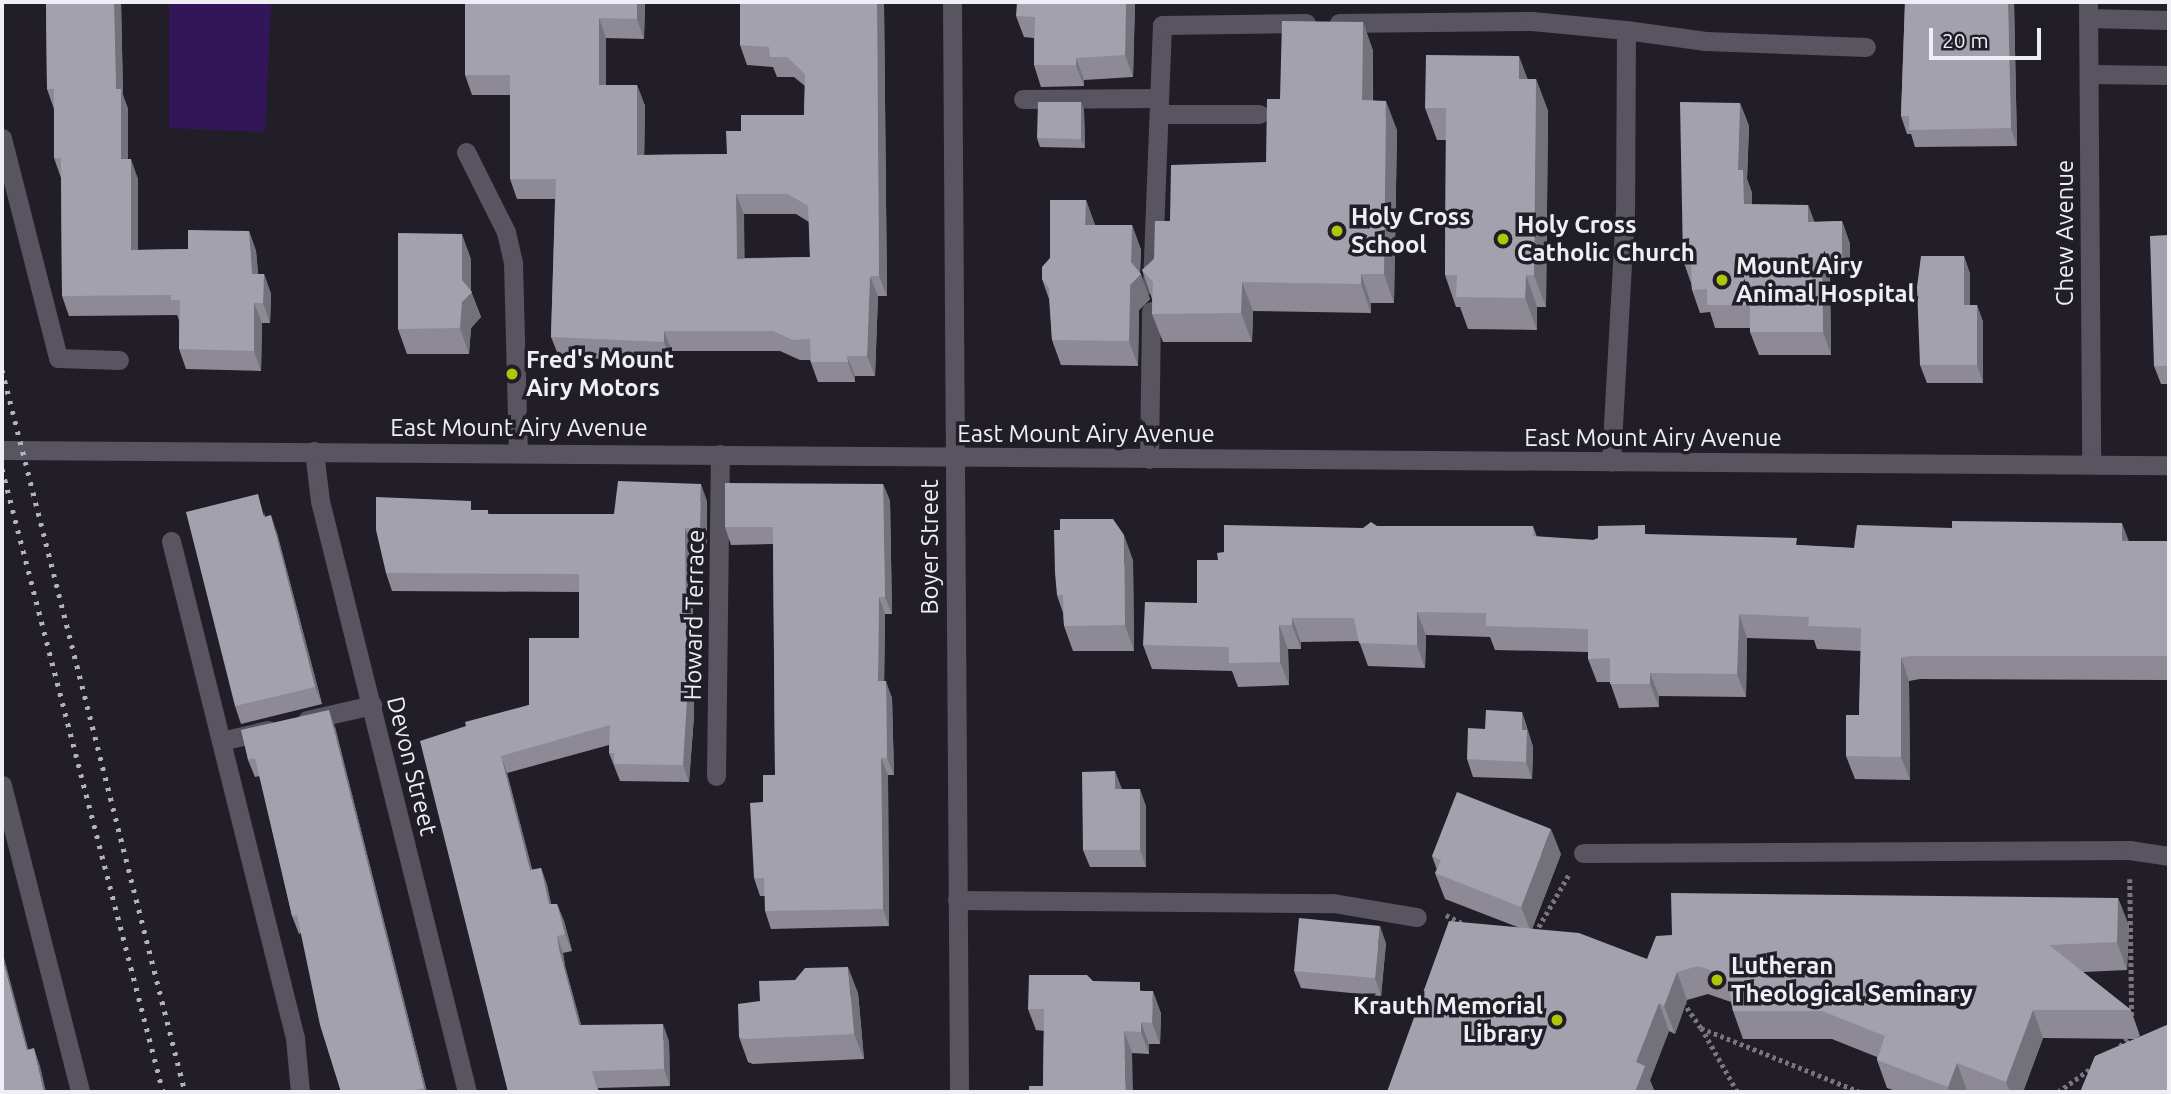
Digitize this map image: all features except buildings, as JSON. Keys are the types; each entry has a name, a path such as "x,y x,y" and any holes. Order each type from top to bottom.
{"street":[{"name":"Boyer Street","path":"952,2 959,1092"},
{"path":"2088,10 2169,20"},
{"name":"Chew Avenue","path":"2088,10 2091,464"},
{"path":"1152,287 1162,25 1532,21 1705,41 1866,47"},
{"path":"1611,462 1625,210 1626,30"},
{"path":"2089,74 2169,75"},
{"path":"1023,99 1259,114"},
{"path":"2,138 58,358 119,360"},
{"path":"466,152 506,232 513,263 517,452"},
{"path":"1149,459 1151,311"},
{"name":"East Mount Airy Avenue","path":"2,450 2169,465"},
{"name":"Devon Street","path":"314,451 320,501 467,1092"},
{"name":"Howard Terrace","path":"716,776 720,454"},
{"path":"171,541 295,1038 300,1092"},
{"path":"221,741 372,705"},
{"path":"2,785 80,1092"},
{"path":"1583,853 2130,850 2169,856"},
{"path":"957,900 1333,903 1417,917"}],"path":[{"path":"2111,1053 2133,1037 2130,850"},
{"path":"1532,943 1544,912 1583,853"},
{"path":"1417,917 1433,909 1469,926"},
{"path":"1678,995 1701,1028 1737,1092"},
{"path":"1701,1028 1860,1092"},
{"path":"2057,1092 2101,1061"}],"shaded area":[{"path":"169,2 271,2 265,132 169,128"}],"railway":[{"path":"2,370 185,1092"},
{"path":"2,469 163,1092"}],"place":[{"name":"Holy Cross School","path":"1337,231"},
{"name":"Holy Cross Catholic Church","path":"1503,239"},
{"name":"Mount Airy Animal Hospital","path":"1722,280"},
{"name":"Fred's Mount Airy Motors","path":"512,374"},
{"name":"Lutheran Theological Seminary","path":"1717,980"},
{"name":"Krauth Memorial Library","path":"1557,1020"}]}
